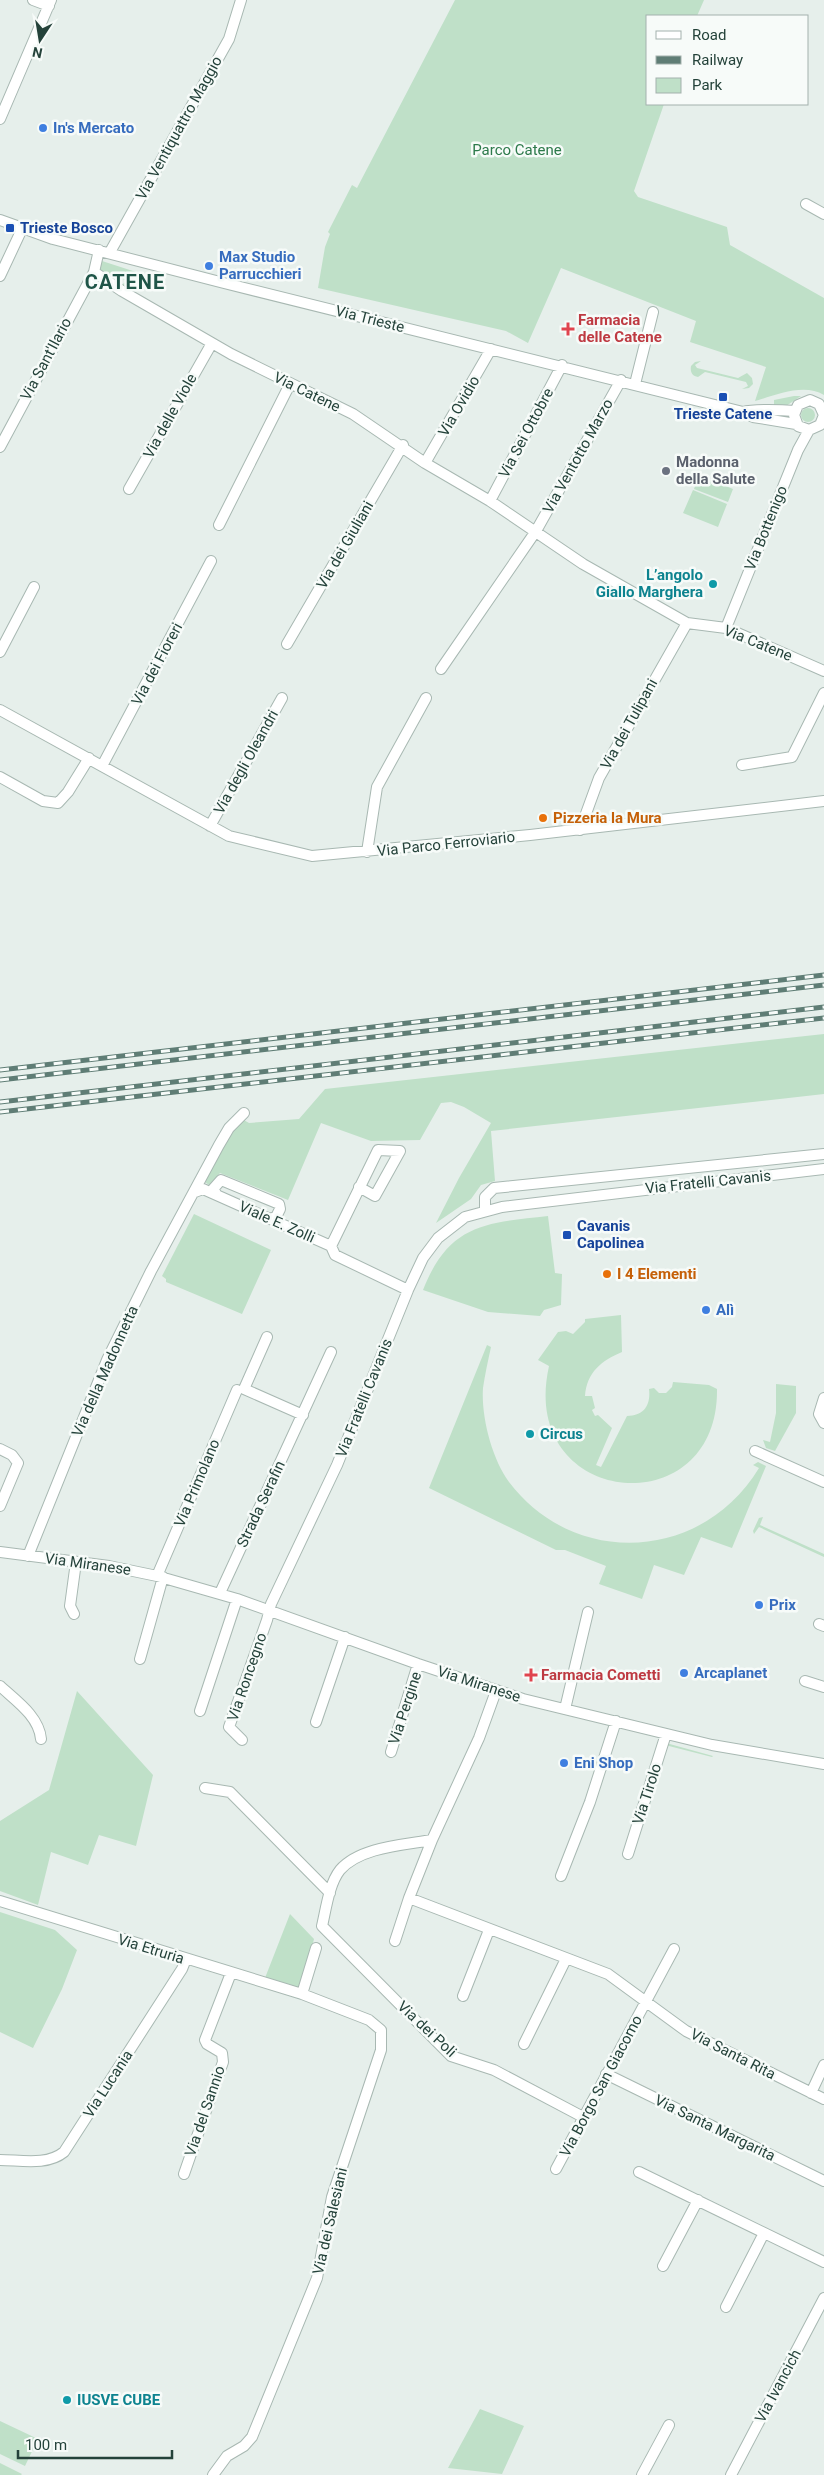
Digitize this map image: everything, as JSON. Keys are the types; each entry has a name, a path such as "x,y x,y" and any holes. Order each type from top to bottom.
{"street":[{"path":"0,119 50,3 33,0"},
{"name":"Via Ventiquattro Maggio","path":"105,251 229,39 241,0"},
{"path":"806,204 824,214"},
{"name":"Via Trieste","path":"0,220 53,239 491,349 562,365 743,412 754,417 796,424"},
{"path":"0,276 22,229"},
{"path":"94,272 105,251"},
{"name":"Via Catene","path":"94,272 122,291 212,343 352,414 425,462 490,501 583,564 687,623 726,628 824,672"},
{"name":"Via Sant'Ilario","path":"0,448 94,272"},
{"path":"634,384 654,312"},
{"name":"Via delle Viole","path":"129,489 212,343"},
{"name":"Via Ovidio","path":"425,462 491,349"},
{"name":"Via Sei Ottobre","path":"490,501 562,365"},
{"name":"Via Ventotto Marzo","path":"536,531 621,380"},
{"path":"219,525 290,384"},
{"path":"806,400 813,401 823,413 816,431 803,429 796,424 795,411 798,405 806,400"},
{"name":"Via Trieste","path":"743,412 753,409 771,412 795,411"},
{"name":"Via Bottenigo","path":"726,628 798,450 816,431"},
{"name":"Via dei Giuliani","path":"287,644 403,446"},
{"path":"441,669 536,531"},
{"name":"Via dei Fioreri","path":"102,766 211,561"},
{"path":"0,652 34,587"},
{"name":"Via dei Tulipani","path":"580,830 599,778 687,623"},
{"path":"742,765 792,757 824,693"},
{"name":"Via degli Oleandri","path":"210,826 282,698"},
{"path":"368,852 377,787 426,698"},
{"name":"Via Parco Ferroviario","path":"0,710 229,836 312,856 580,830 824,801"},
{"path":"0,777 43,801 58,803 68,792 88,758"},
{"name":"Via della Madonnetta","path":"28,1556 107,1360 151,1271 228,1130 244,1113"},
{"path":"331,1246 359,1187 378,1150 400,1151 375,1196 359,1187"},
{"name":"Via Fratelli Cavanis","path":"485,1210 484,1199 489,1191 512,1187 824,1154"},
{"name":"Via Fratelli Cavanis","path":"269,1610 344,1450 408,1290 423,1258 438,1238 465,1217 502,1206 824,1169"},
{"path":"217,1195 212,1189 221,1180 279,1204 280,1209 276,1217 269,1218"},
{"path":"502,1206 502,1194 512,1187"},
{"name":"Viale E. Zolli","path":"195,1192 202,1189 331,1246 335,1255 408,1290"},
{"path":"267,1337 244,1388 303,1415"},
{"name":"Strada Serafin","path":"220,1593 331,1352"},
{"name":"Via Primolano","path":"160,1576 237,1390"},
{"path":"824,1398 819,1414 824,1423"},
{"path":"0,1450 12,1455 18,1463 0,1506"},
{"path":"755,1451 824,1482"},
{"name":"Via Miranese","path":"0,1553 76,1562 160,1576 238,1599 496,1691 666,1734 756,1754 824,1764"},
{"name":"Via Miranese","path":"74,1614 70,1606 76,1562"},
{"path":"140,1659 160,1576"},
{"path":"200,1712 238,1599"},
{"name":"Via Roncegno","path":"242,1740 230,1727 269,1610"},
{"path":"564,1709 588,1612"},
{"path":"316,1722 345,1637"},
{"name":"Via Pergine","path":"391,1752 418,1664"},
{"path":"805,1681 824,1687"},
{"path":"0,1686 25,1709 37,1724 40,1739"},
{"path":"395,1941 409,1898 432,1840 479,1738 496,1691"},
{"path":"561,1876 590,1802 616,1721"},
{"name":"Via Tirolo","path":"628,1854 666,1734"},
{"path":"205,1788 230,1792 330,1893"},
{"name":"Via dei Poli","path":"432,1840 376,1851 356,1858 340,1870 330,1893 322,1926 451,2056 502,2074 583,2117"},
{"name":"Via Borgo San Giacomo","path":"409,1898 608,1974 646,2002"},
{"name":"Via Etruria","path":"0,1901 302,1994"},
{"path":"463,1996 489,1930"},
{"path":"302,1994 316,1948"},
{"name":"Via Borgo San Giacomo","path":"556,2169 674,1949"},
{"name":"Via Lucania","path":"0,2160 44,2160 57,2158 64,2152 182,1969 186,1959"},
{"path":"524,2044 566,1959"},
{"name":"Via del Sannio","path":"184,2174 223,2062 222,2053 209,2046 205,2040 231,1972"},
{"name":"Via dei Salesiani","path":"213,2475 226,2456 244,2446 252,2437 298,2328 322,2261 332,2197 381,2050 381,2030 375,2023 302,1994"},
{"name":"Via Santa Rita","path":"646,2002 686,2031 824,2099"},
{"path":"811,2093 824,2066"},
{"name":"Via Santa Margarita","path":"606,2074 824,2181"},
{"path":"639,2172 824,2262"},
{"path":"663,2266 698,2200"},
{"path":"726,2307 764,2233"},
{"name":"Via Ivancich","path":"730,2475 824,2298"},
{"path":"642,2475 669,2425"}],"green space":[{"name":"Parco Catene","path":"455,0 704,0 697,15 646,15 646,105 664,105 634,191 638,197 727,227 730,245 824,298 824,395 808,390 799,390 755,401 766,367 690,342 696,321 561,268 528,343 506,331 318,288 325,247 330,234 328,232 352,185 357,188"},
{"path":"102,261 136,272 126,290 120,286 127,281 115,275 108,280 101,275 99,266"},
{"path":"701,361 695,365 697,368 738,378 747,373 752,378 753,384 749,388 742,389 748,386 746,382 705,372 698,377 694,376 691,366 695,362"},
{"path":"801,396 786,406 774,408 774,400"},
{"path":"808,408 813,410 815,415 813,420 808,422 803,420 801,415 803,410"},
{"path":"699,475 733,489 728,502 694,489"},
{"path":"693,490 727,504 718,527 683,513"},
{"path":"824,1034 824,1094 491,1131 495,1181 481,1185 471,1199 436,1223 459,1178 491,1123 464,1107 451,1102 441,1103 420,1140 371,1141 321,1123 288,1200 220,1173 209,1185 205,1182 226,1138 242,1119 249,1123 299,1119 325,1089"},
{"path":"194,1214 271,1250 242,1314 166,1282 166,1279 162,1276"},
{"path":"548,1216 555,1273 562,1274 561,1305 544,1310 540,1316 488,1312 423,1290 433,1268 457,1239 488,1225"},
{"path":"621,1315 622,1352 596,1368 586,1388 585,1396 592,1396 595,1408 592,1410 595,1416 598,1415 612,1428 596,1465 601,1467 627,1416 638,1414 645,1408 649,1400 649,1389 654,1388 659,1393 666,1393 672,1387 673,1382 709,1385 717,1389 709,1433 687,1464 656,1480 622,1482 589,1472 562,1449 547,1413 549,1366 538,1360 558,1332 566,1331 573,1334 585,1322 585,1319"},
{"path":"487,1345 491,1347 483,1388 483,1399 489,1437 497,1462 503,1473 509,1482 536,1510 568,1530 602,1540 638,1542 673,1536 706,1522 735,1499 759,1468 753,1465 758,1462 766,1466 732,1548 701,1537 684,1575 654,1565 642,1599 599,1584 606,1566 565,1550 556,1550 429,1488"},
{"path":"776,1384 796,1386 796,1413 775,1451 766,1448 763,1440 770,1442 776,1413"},
{"path":"763,1517 760,1525 824,1554 824,1557 759,1527 754,1534 753,1531 759,1518"},
{"path":"77,1691 153,1775 136,1846 99,1835 88,1865 51,1852 38,1905 0,1891 0,1821 49,1790"},
{"path":"666,1743 713,1756 665,1745"},
{"path":"0,1912 55,1930 77,1950 62,1989 33,2048 0,2032"},
{"path":"290,1914 314,1939 303,1984 297,1988 265,1978"},
{"path":"480,2409 524,2426 502,2474 448,2468"},
{"path":"0,2421 38,2439 25,2466 0,2454"},
{"path":"0,2463 22,2474 0,2475"}],"railway":[{"path":"0,1070 824,975"},
{"path":"0,1080 824,985"},
{"path":"0,1102 824,1007"},
{"path":"0,1112 824,1018"}],"place":[{"name":"In's Mercato","path":"43,128"},
{"name":"Trieste Bosco","path":"10,228"},
{"name":"Max Studio Parrucchieri","path":"209,266"},
{"name":"Farmacia delle Catene","path":"568,329"},
{"name":"Trieste Catene","path":"723,397"},
{"name":"Madonna della Salute","path":"666,471"},
{"name":"L’angolo Giallo Marghera","path":"713,584"},
{"name":"Pizzeria la Mura","path":"543,818"},
{"name":"Cavanis Capolinea","path":"567,1235"},
{"name":"I 4 Elementi","path":"607,1274"},
{"name":"Alì","path":"706,1310"},
{"name":"Circus","path":"530,1434"},
{"name":"Prix","path":"759,1605"},
{"name":"Arcaplanet","path":"684,1673"},
{"name":"Farmacia Cometti","path":"531,1675"},
{"name":"Eni Shop","path":"564,1763"},
{"name":"IUSVE CUBE","path":"67,2400"}],"district":[{"name":"CATENE","path":"125,282"}]}
